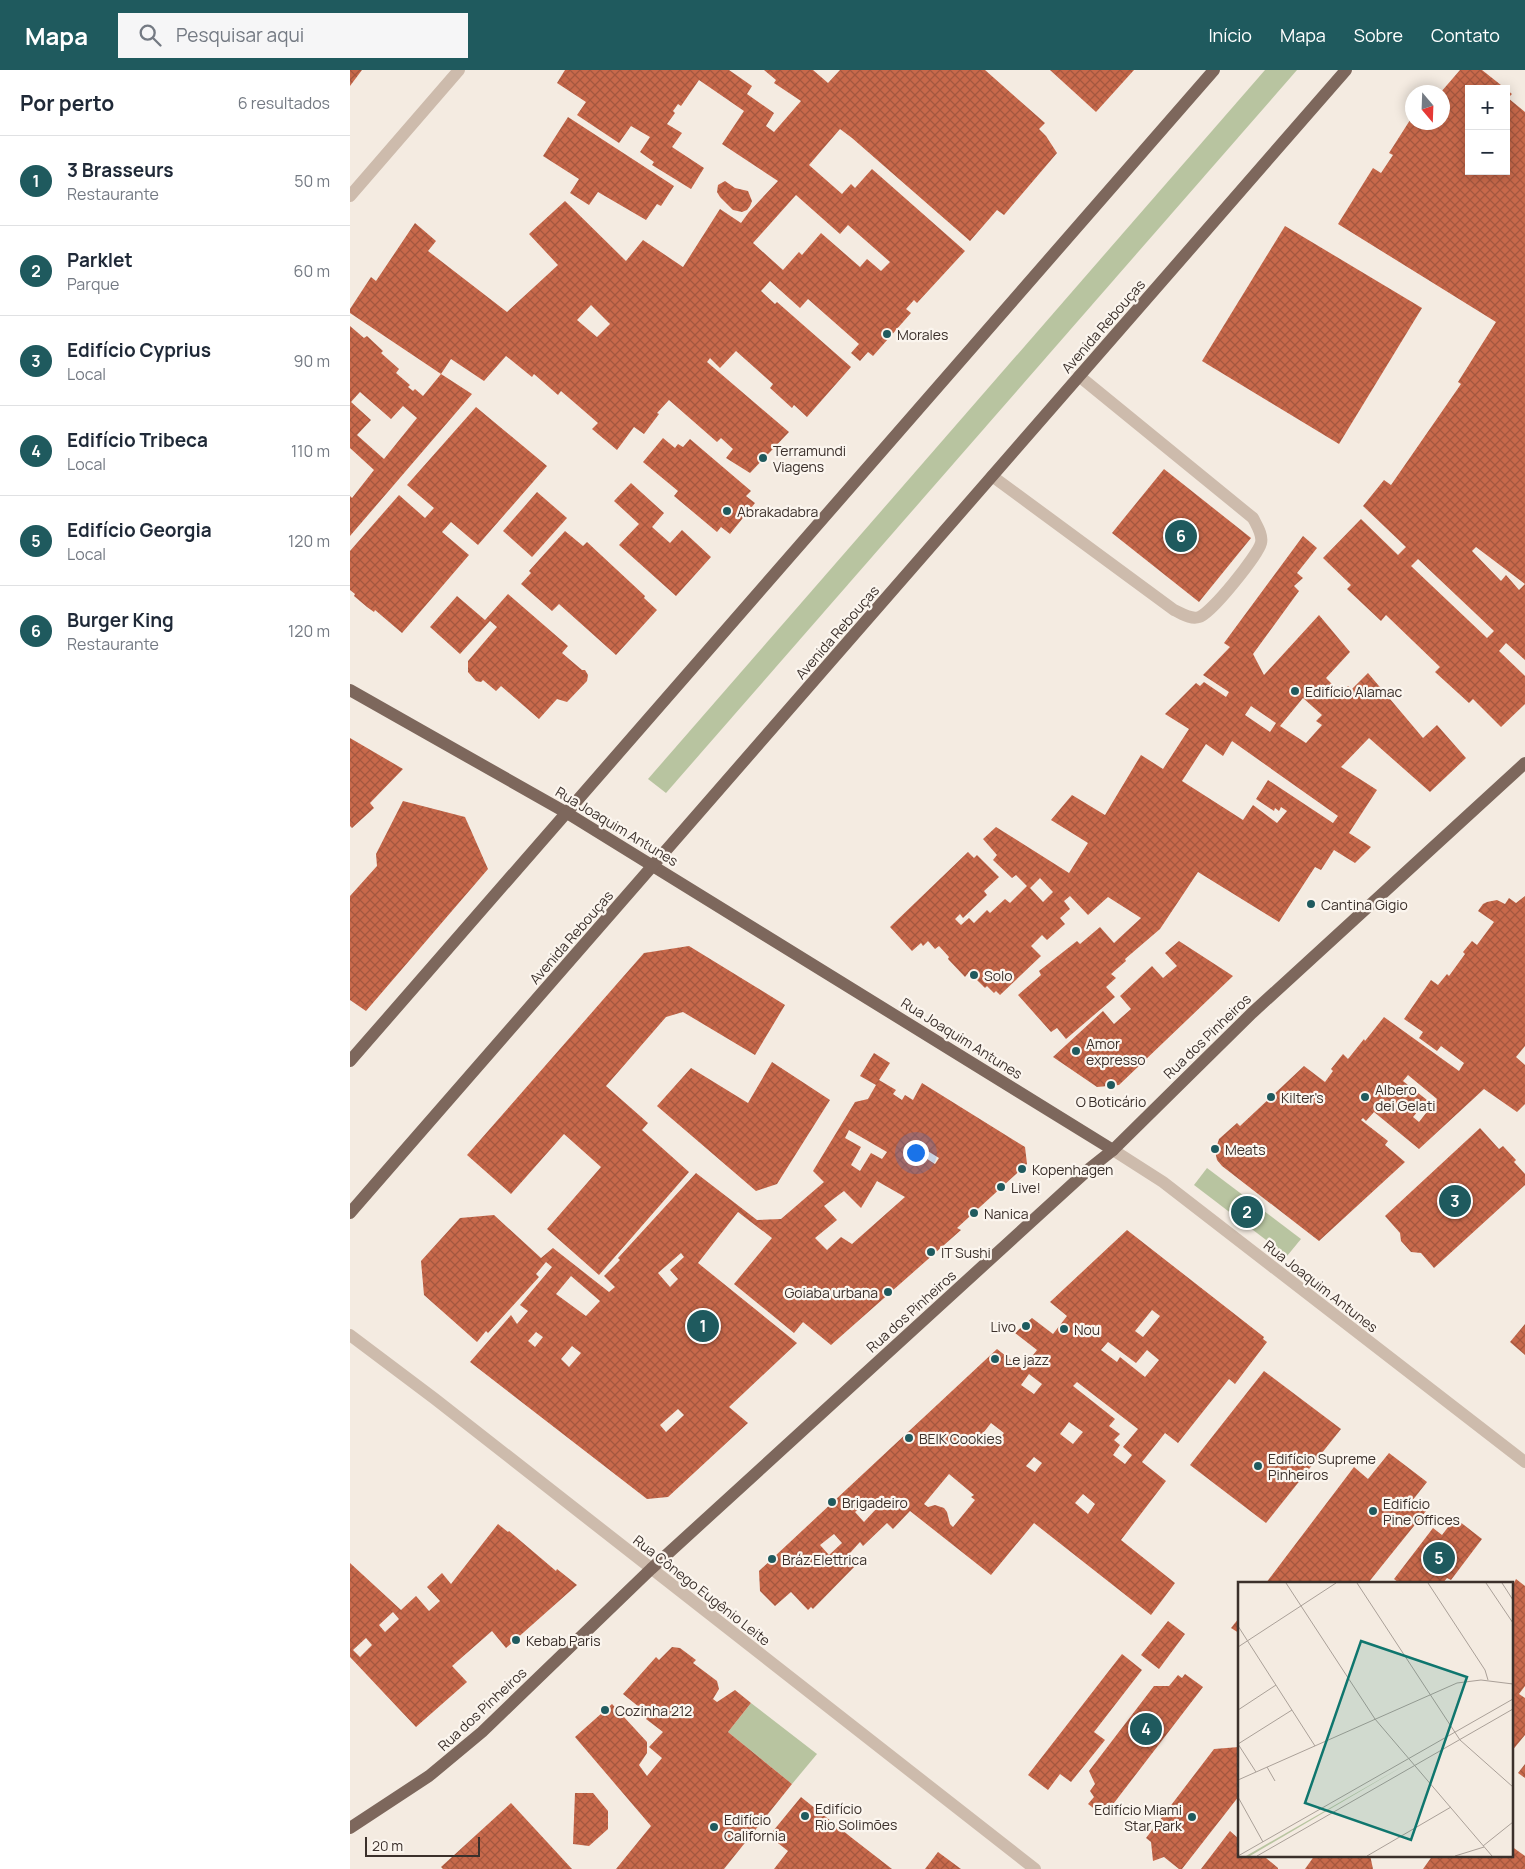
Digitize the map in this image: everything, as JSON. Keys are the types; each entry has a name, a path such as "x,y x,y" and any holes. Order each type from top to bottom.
{"main road":[{"path":"350,1061 1214,70"},
{"name":"Avenida Rebouças","path":"350,1213 1346,70"},
{"name":"Rua Joaquim Antunes","path":"350,690 567,812 1113,1150"},
{"name":"Rua dos Pinheiros","path":"350,1828 429,1776 482,1732 651,1569 1113,1150 1252,1013 1525,763"}],"street":[{"path":"350,196 459,70"},
{"path":"992,476 1174,610 1188,617 1199,617 1211,609 1257,553 1262,542 1261,532 1253,518 1080,376"},
{"name":"Rua Joaquim Antunes","path":"1113,1150 1163,1182 1525,1462"},
{"name":"Rua Cônego Eugênio Leite","path":"350,1335 435,1399 1035,1869"}],"green space":[{"path":"1265,70 1297,70 666,793 648,779"},
{"path":"1207,1168 1301,1239 1287,1256 1194,1185"},
{"path":"751,1703 817,1754 792,1784 728,1732"}],"building":[{"path":"350,70 362,70 350,86"},
{"path":"565,70 729,70 752,86 747,94 774,113 766,126 774,132 801,101 774,83 776,80 764,70 813,70 828,83 840,70 985,70 1045,123 1039,129 1057,153 1004,215 997,210 970,241 840,129 809,165 842,194 851,184 855,188 872,169 965,251 917,303 914,300 906,309 911,313 873,356 868,352 860,361 851,353 859,344 808,299 800,308 770,281 761,291 775,304 777,302 851,367 807,417 794,405 792,408 770,388 773,384 736,351 720,368 710,358 707,362 789,432 750,473 726,458 733,449 721,438 717,442 669,400 657,413 659,414 644,434 634,427 617,450 592,429 598,423 561,391 558,395 534,374 532,377 506,356 484,381 451,359 441,374 350,313 350,309 371,277 376,281 415,223 436,241 428,251 507,312 558,265 529,234 565,201 626,261 643,240 683,267 720,209 741,223 778,181 722,144 744,111 699,80 681,106 678,104 673,111 675,113 667,124 682,133 672,147 704,168 691,189 652,165 654,162 640,152 650,137 631,126 619,143 577,115 586,102 557,83","holes":["796,195 840,234 848,225 890,262 881,271 867,259 860,267 821,233 802,255 799,252 783,270 753,243","591,305 610,324 597,337 577,320"]},
{"path":"1050,70 1134,70 1096,112"},
{"path":"1460,70 1482,70 1501,85 1465,85 1465,175 1510,175 1510,100 1525,112 1525,584 1525,660 1506,643 1499,651 1525,676 1525,704 1501,727 1473,699 1469,703 1435,672 1440,667 1386,615 1381,621 1347,589 1351,585 1323,558 1361,519 1398,555 1406,547 1363,506 1384,480 1391,485 1461,384 1458,382 1496,322 1338,224 1373,168 1381,173 1393,155 1389,153 1405,128 1405,130 1450,130 1450,85 1447,85","holes":["1476,547 1525,584 1519,590 1506,575 1501,581 1472,551","1418,559 1494,631 1487,638 1411,566"]},
{"path":"568,117 674,186 661,206 657,204 646,220 598,192 589,205 570,193 579,179 543,156"},
{"path":"725,181 735,188 748,191 752,201 747,210 742,212 733,210 720,197 717,192 718,185"},
{"path":"1285,226 1422,308 1339,444 1202,361"},
{"path":"350,326 364,338 367,336 383,351 381,353 399,369 396,373 410,385 408,387 413,391 415,389 423,396 441,374 472,394 350,536 350,496 352,498 374,470 350,448","holes":["360,392 391,419 403,406 417,418 384,459 357,435 371,420 351,402"]},
{"path":"476,407 547,466 478,545 451,522 442,532 469,555 402,633 375,610 374,612 367,607 350,590 350,551 399,495 425,518 434,508 407,485"},
{"path":"663,438 675,448 678,444 683,447 690,439 751,491 746,496 755,503 730,534 721,527 717,532 674,496 678,491 643,462"},
{"path":"1164,469 1251,538 1199,602 1112,533"},
{"path":"631,483 664,513 652,527 670,543 682,530 711,557 676,596 619,545 639,524 614,501"},
{"path":"537,492 567,518 532,557 503,531"},
{"path":"565,531 583,546 587,542 645,596 644,598 657,610 616,655 559,604 552,611 521,584 531,573 529,571"},
{"path":"1303,536 1317,548 1297,573 1303,578 1294,586 1299,591 1253,654 1264,675 1319,615 1350,652 1326,678 1341,693 1348,686 1352,689 1368,673 1423,738 1437,725 1466,758 1430,792 1369,738 1341,767 1377,790 1349,833 1371,847 1355,863 1334,850 1321,870 1315,867 1279,922 1198,872 1160,929 1125,959 1126,961 1111,974 1116,978 1106,987 1115,997 1066,1039 1057,1028 1051,1032 1018,995 1041,975 1039,971 1077,941 1080,944 1100,927 1114,943 1141,918 1108,897 1088,915 1070,896 1064,901 1070,909 1060,918 1065,924 1047,940 1042,935 1031,946 1041,956 1000,995 996,991 994,993 987,986 985,988 969,972 965,977 939,946 935,949 928,941 923,946 921,943 912,951 890,927 968,852 974,858 977,855 999,877 984,891 987,895 963,918 960,914 955,919 961,925 969,918 974,923 987,910 990,913 1005,899 1010,903 1027,886 1016,875 1012,878 993,860 997,855 983,839 996,827 1069,873 1088,843 1051,820 1072,795 1105,815 1141,755 1163,769 1189,729 1165,714 1196,683 1200,686 1204,682 1226,697 1229,692 1203,675 1230,647 1224,643","holes":["1303,698 1322,715 1316,721 1322,725 1306,743 1280,726","1251,706 1276,723 1270,732 1245,715","1232,741 1338,816 1333,823 1268,780 1256,799 1274,811 1275,808 1279,811 1281,807 1287,811 1277,823 1253,805 1243,820 1182,781 1206,744 1223,756","1040,878 1053,892 1043,902 1030,888"]},
{"path":"508,594 568,646 562,653 582,670 585,670 588,675 587,681 567,702 557,699 539,719 501,686 496,691 483,680 481,682 476,681 468,672 468,661 497,627 490,621 460,654 430,627 457,596 485,620"},
{"path":"350,738 403,769 370,803 374,808 352,828 350,826"},
{"path":"403,801 465,817 488,869 366,1011 350,1000 350,896 377,866 376,854"},
{"path":"1525,896 1525,1046 1516,1057 1525,1065 1525,1104 1517,1112 1484,1089 1419,1149 1374,1112 1366,1121 1363,1118 1361,1120 1388,1141 1385,1145 1405,1162 1319,1241 1222,1166 1217,1160 1215,1151 1219,1139 1237,1123 1240,1126 1304,1066 1325,1082 1333,1071 1331,1069 1343,1054 1348,1059 1384,1017 1459,1071 1464,1063 1441,1046 1437,1051 1419,1038 1423,1032 1404,1019 1431,980 1438,985 1447,974 1449,976 1472,941 1477,945 1494,922 1478,911 1483,904 1497,900 1505,904 1509,898 1516,903","holes":["1408,1075 1437,1099 1419,1122 1413,1117 1427,1100 1403,1081"]},
{"path":"1179,941 1233,976 1119,1085 1097,1087 1053,1057 1103,1011 1114,1024 1131,1009 1120,996 1152,966 1163,978 1177,966 1165,953"},
{"path":"689,946 785,1005 755,1055 683,1012 666,1017 606,1086 648,1123 642,1130 689,1172 599,1275 547,1229 601,1167 564,1134 511,1194 467,1155 644,953"},
{"path":"874,1053 890,1063 879,1080 896,1090 893,1094 902,1100 905,1095 913,1100 922,1083 1025,1147 1027,1164 957,1228 961,1230 831,1345 803,1322 794,1333 734,1284 772,1238 738,1212 698,1263 797,1343 729,1407 748,1423 668,1497 647,1499 470,1362 511,1315 517,1324 528,1311 520,1305 552,1267 546,1262 536,1274 539,1277 488,1333 486,1331 477,1342 424,1295 421,1261 460,1218 494,1215 541,1258 553,1248 609,1292 615,1287 604,1276 620,1260 618,1258 696,1173 757,1220 781,1219 824,1182 813,1171 855,1102 868,1099 876,1085 860,1076","holes":["849,1130 887,1152 882,1159 871,1153 860,1171 851,1165 861,1147 845,1138","913,1142 939,1158 935,1164 910,1148","877,1181 905,1197 852,1244 841,1237 827,1250 815,1238 837,1220 824,1206 844,1191 861,1208","681,1253 684,1257 670,1270 678,1279 670,1287 658,1273","571,1276 600,1301 586,1316 556,1294","536,1332 543,1337 535,1347 528,1341","572,1346 581,1353 569,1367 561,1359","678,1409 684,1415 666,1432 660,1425"]},
{"path":"772,1062 830,1100 777,1184 756,1191 657,1106 691,1068 748,1103"},
{"path":"1480,1128 1499,1149 1503,1146 1516,1160 1514,1162 1525,1174 1525,1185 1434,1268 1421,1253 1411,1252 1401,1241 1400,1233 1385,1216"},
{"path":"1127,1230 1264,1337 1263,1339 1267,1342 1235,1384 1229,1379 1178,1443 1165,1433 1142,1462 1166,1481 1121,1540 1175,1583 1151,1615 1034,1523 991,1575 910,1511 893,1529 887,1523 863,1546 860,1542 850,1553 859,1562 813,1609 811,1607 808,1610 791,1592 775,1606 760,1591 759,1571 997,1349 1022,1369 1037,1350 1015,1333 1032,1318 1053,1334 1067,1316 1050,1302","holes":["1152,1310 1160,1316 1143,1337 1135,1331","1108,1342 1136,1363 1147,1350 1159,1360 1145,1377 1120,1357 1117,1362 1101,1350","1029,1374 1042,1384 1034,1394 1021,1385","1077,1382 1138,1429 1123,1447 1132,1455 1125,1464 1113,1455 1120,1445 1114,1440 1120,1434 1109,1426 1115,1419 1073,1386","1069,1422 1083,1432 1073,1444 1060,1434","991,1423 1004,1433 997,1442 984,1432","1034,1457 1042,1463 1035,1472 1026,1466","949,1474 974,1495 971,1497 975,1500 953,1527 944,1508 935,1505 928,1507 924,1504","1083,1494 1095,1504 1088,1514 1075,1503","869,1500 876,1509 864,1522 855,1512","834,1534 842,1543 829,1555 820,1545"]},
{"path":"1525,1324 1525,1355 1510,1342"},
{"path":"1264,1371 1341,1429 1266,1523 1190,1465"},
{"name":"Edifício Pine Offices","path":"1389,1453 1427,1482 1412,1501 1426,1511 1369,1582 1267,1582 1354,1467 1368,1479"},
{"path":"1455,1518 1482,1539 1451,1580 1447,1578 1444,1582 1398,1582 1394,1579 1433,1528 1442,1535"},
{"path":"498,1524 556,1571 557,1569 577,1585 506,1648 492,1631 452,1666 467,1682 416,1727 350,1657 350,1563 401,1610 416,1596 429,1611 440,1601 427,1587 442,1573 451,1584","holes":["393,1612 399,1619 385,1632 379,1625","366,1638 372,1645 360,1657 353,1650"]},
{"path":"1516,1579 1525,1586 1525,1686 1519,1694 1525,1698 1525,1735 1512,1751 1512,1582 1514,1583"},
{"path":"1238,1619 1238,1632 1231,1628"},
{"path":"1168,1621 1185,1634 1159,1669 1141,1655"},
{"path":"672,1647 680,1648 696,1660 693,1663 717,1681 719,1689 713,1699 717,1702 735,1690 751,1703 728,1732 792,1784 724,1869 616,1869 651,1826 575,1737 612,1704 647,1742 647,1753 639,1765 647,1776 662,1758 649,1747 663,1732 646,1719 649,1715 623,1694 656,1657 659,1660"},
{"path":"1122,1654 1142,1670 1094,1732 1105,1740 1071,1782 1060,1774 1048,1790 1028,1775"},
{"path":"1185,1674 1203,1687 1104,1816 1088,1804 1094,1797 1090,1791 1095,1784 1089,1771 1154,1686 1169,1686 1178,1675 1182,1678"},
{"name":"Edifício Miami Star Park","path":"1238,1747 1238,1797 1182,1869 1179,1869 1164,1857 1153,1861 1151,1842 1146,1838 1214,1749"},
{"path":"1525,1764 1525,1778 1518,1773"},
{"path":"575,1793 593,1793 608,1811 608,1829 589,1846 573,1844"},
{"name":"Edifício Rio Solimões","path":"801,1797 892,1869 774,1869 788,1851 769,1836"},
{"path":"511,1803 572,1869 443,1869 441,1867"},
{"path":"1230,1831 1238,1838 1238,1856 1267,1856 1266,1858 1278,1868 1278,1869 1201,1869"},
{"path":"1512,1847 1525,1856 1525,1869 1423,1869 1432,1856 1512,1856"},
{"path":"938,1852 961,1869 925,1869"},
{"path":"1314,1856 1370,1856 1373,1869 1305,1869"}],"place":[{"name":"Morales","path":"887,334"},
{"name":"Terramundi Viagens","path":"763,458"},
{"name":"Abrakadabra","path":"727,511"},
{"name":"Burger King","path":"1181,536"},
{"name":"Edifício Alamac","path":"1295,691"},
{"name":"Cantina Gigio","path":"1311,904"},
{"name":"Solo","path":"974,975"},
{"name":"Amor expresso","path":"1076,1051"},
{"name":"O Boticário","path":"1111,1085"},
{"name":"Kilter's","path":"1271,1097"},
{"name":"Albero dei Gelati","path":"1365,1097"},
{"name":"Meats","path":"1215,1149"},
{"name":"Kopenhagen","path":"1022,1169"},
{"name":"Live!","path":"1001,1187"},
{"name":"Edifício Cyprius","path":"1455,1201"},
{"name":"Parklet","path":"1247,1212"},
{"name":"Nanica","path":"974,1213"},
{"name":"IT Sushi","path":"931,1252"},
{"name":"Goiaba urbana","path":"888,1292"},
{"name":"3 Brasseurs","path":"703,1326"},
{"name":"Livo","path":"1026,1326"},
{"name":"Nou","path":"1064,1329"},
{"name":"Le jazz","path":"995,1359"},
{"name":"BEIK Cookies","path":"909,1438"},
{"name":"Edifício Supreme Pinheiros","path":"1258,1466"},
{"name":"Brigadeiro","path":"832,1502"},
{"name":"Edifício Pine Offices","path":"1373,1511"},
{"name":"Edifício Georgia","path":"1439,1558"},
{"name":"Bráz Elettrica","path":"772,1559"},
{"name":"Kebab Paris","path":"516,1640"},
{"name":"Cozinha 212","path":"605,1710"},
{"name":"Edifício Tribeca","path":"1146,1729"},
{"name":"Edifício Rio Solimões","path":"805,1816"},
{"name":"Edifício Miami Star Park","path":"1192,1817"},
{"name":"Edifício California","path":"714,1827"}]}
